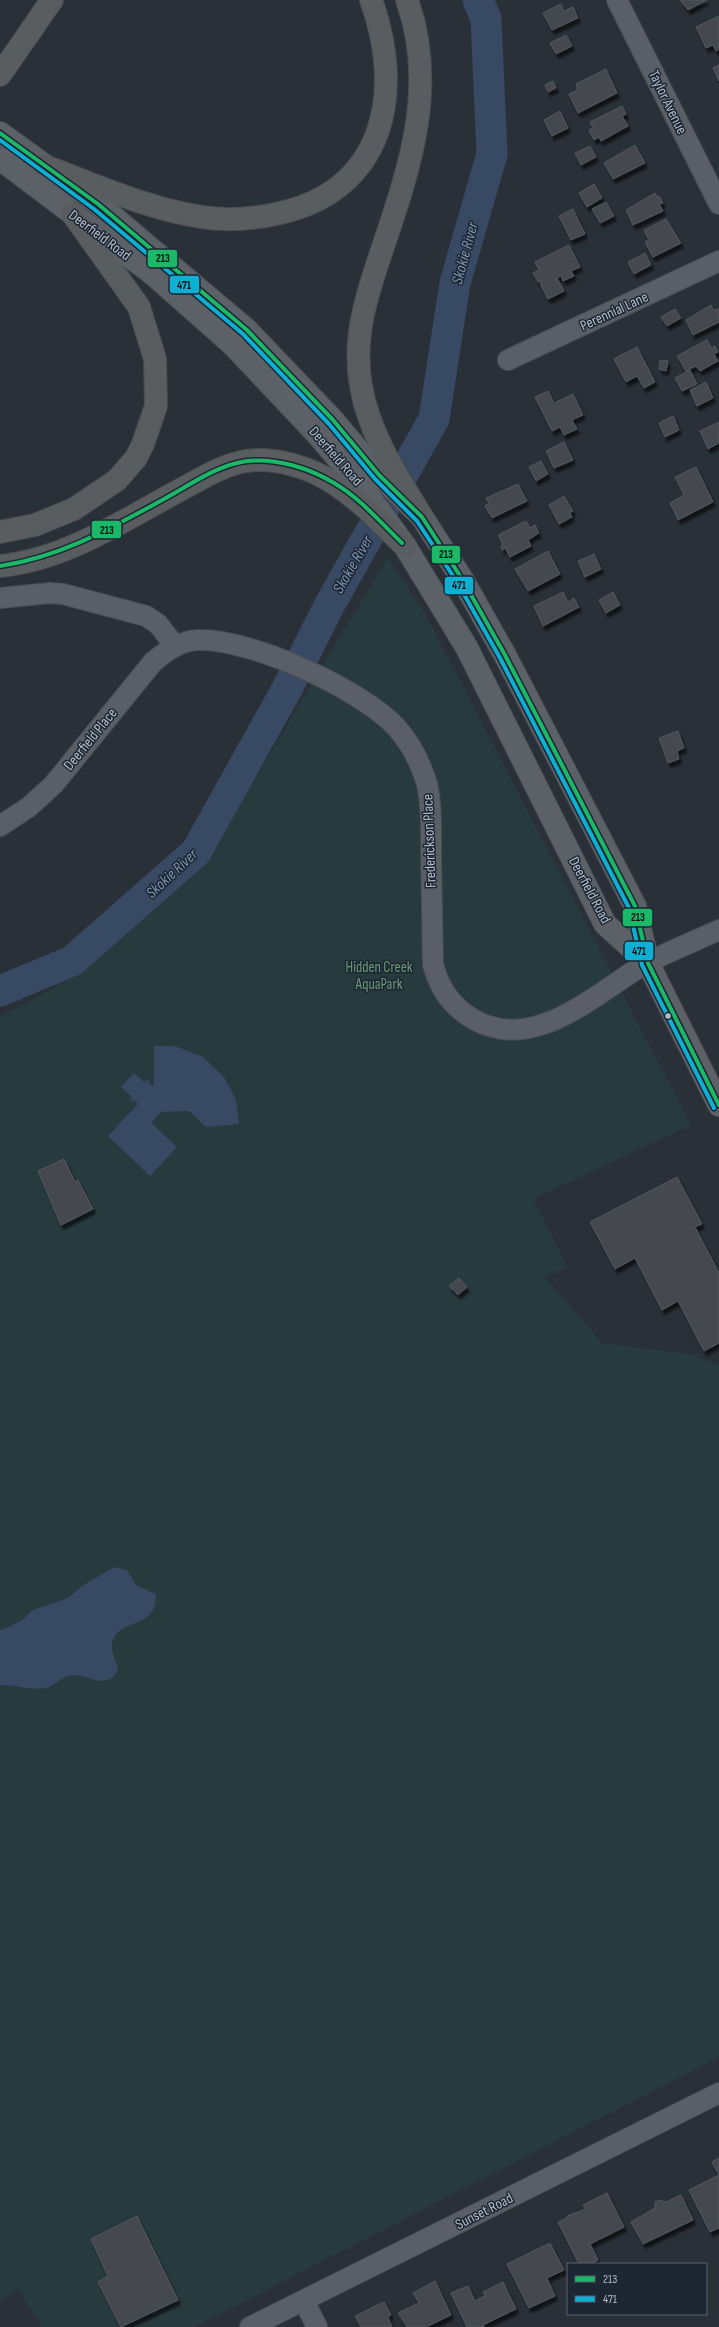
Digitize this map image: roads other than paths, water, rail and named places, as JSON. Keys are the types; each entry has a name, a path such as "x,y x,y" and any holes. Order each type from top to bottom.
{"highway":[{"path":"0,75 52,0"},
{"path":"29,34 66,0"},
{"path":"42,165 152,205 203,217 255,219 298,209 333,192 361,166 373,146 381,126 386,103 388,82 382,38 371,0"},
{"path":"407,0 418,41 422,95 416,137 406,178 366,296 358,338 360,385 371,423 381,448 422,516"},
{"path":"0,532 35,525 74,509 117,480 136,458 143,444 156,406 155,359 138,307 72,213"},
{"path":"0,566 43,558 85,541 211,473 247,461 284,463 302,468 334,483 368,510 405,546"}],"main road":[{"name":"Deerfield Road","path":"5,149 42,165 98,204 247,330 333,420 371,482 405,546 467,648 605,924 648,963"},
{"name":"Deerfield Road","path":"5,149 72,213 154,276 232,345 312,428 371,482 422,516 462,579 505,655 635,906 648,963"},
{"path":"648,963 719,1105"}],"street":[{"name":"Taylor Avenue","path":"617,0 719,204"},
{"name":"Perennial Lane","path":"508,360 719,261"},
{"path":"0,598 50,592 63,594 146,616 158,624 175,646"},
{"name":"Frederickson Place","path":"175,646 198,640 229,644 264,653 342,687 376,710 397,728 415,753 424,778 430,815 433,965 438,982 446,996 462,1012 485,1026 508,1031 531,1028 556,1021 648,963 719,930"},
{"name":"Deerfield Place","path":"0,826 29,807 54,784 153,662 175,646"},
{"name":"Sunset Road","path":"250,2327 719,2093"},
{"path":"304,2301 317,2327"}],"water":[{"path":"154,1046 175,1046 203,1057 224,1077 236,1100 239,1124 206,1127 189,1111 161,1112 151,1123 177,1147 150,1176 108,1136 138,1104 134,1100 132,1102 130,1099 132,1097 121,1087 134,1073 144,1082 148,1079 152,1087 154,1084"},
{"path":"114,1567 127,1570 136,1585 156,1594 154,1606 150,1614 127,1626 115,1637 112,1649 118,1671 107,1680 101,1681 75,1675 63,1678 49,1687 36,1689 0,1685 0,1630 22,1620 33,1610 68,1598 82,1586"}],"waterway":[{"name":"Skokie River","path":"0,991 72,961 196,852 288,687 330,604 434,419 455,283 492,154 486,19 478,0"}],"park label":[{"name":"Hidden Creek AquaPark","path":"379,976"}]}
